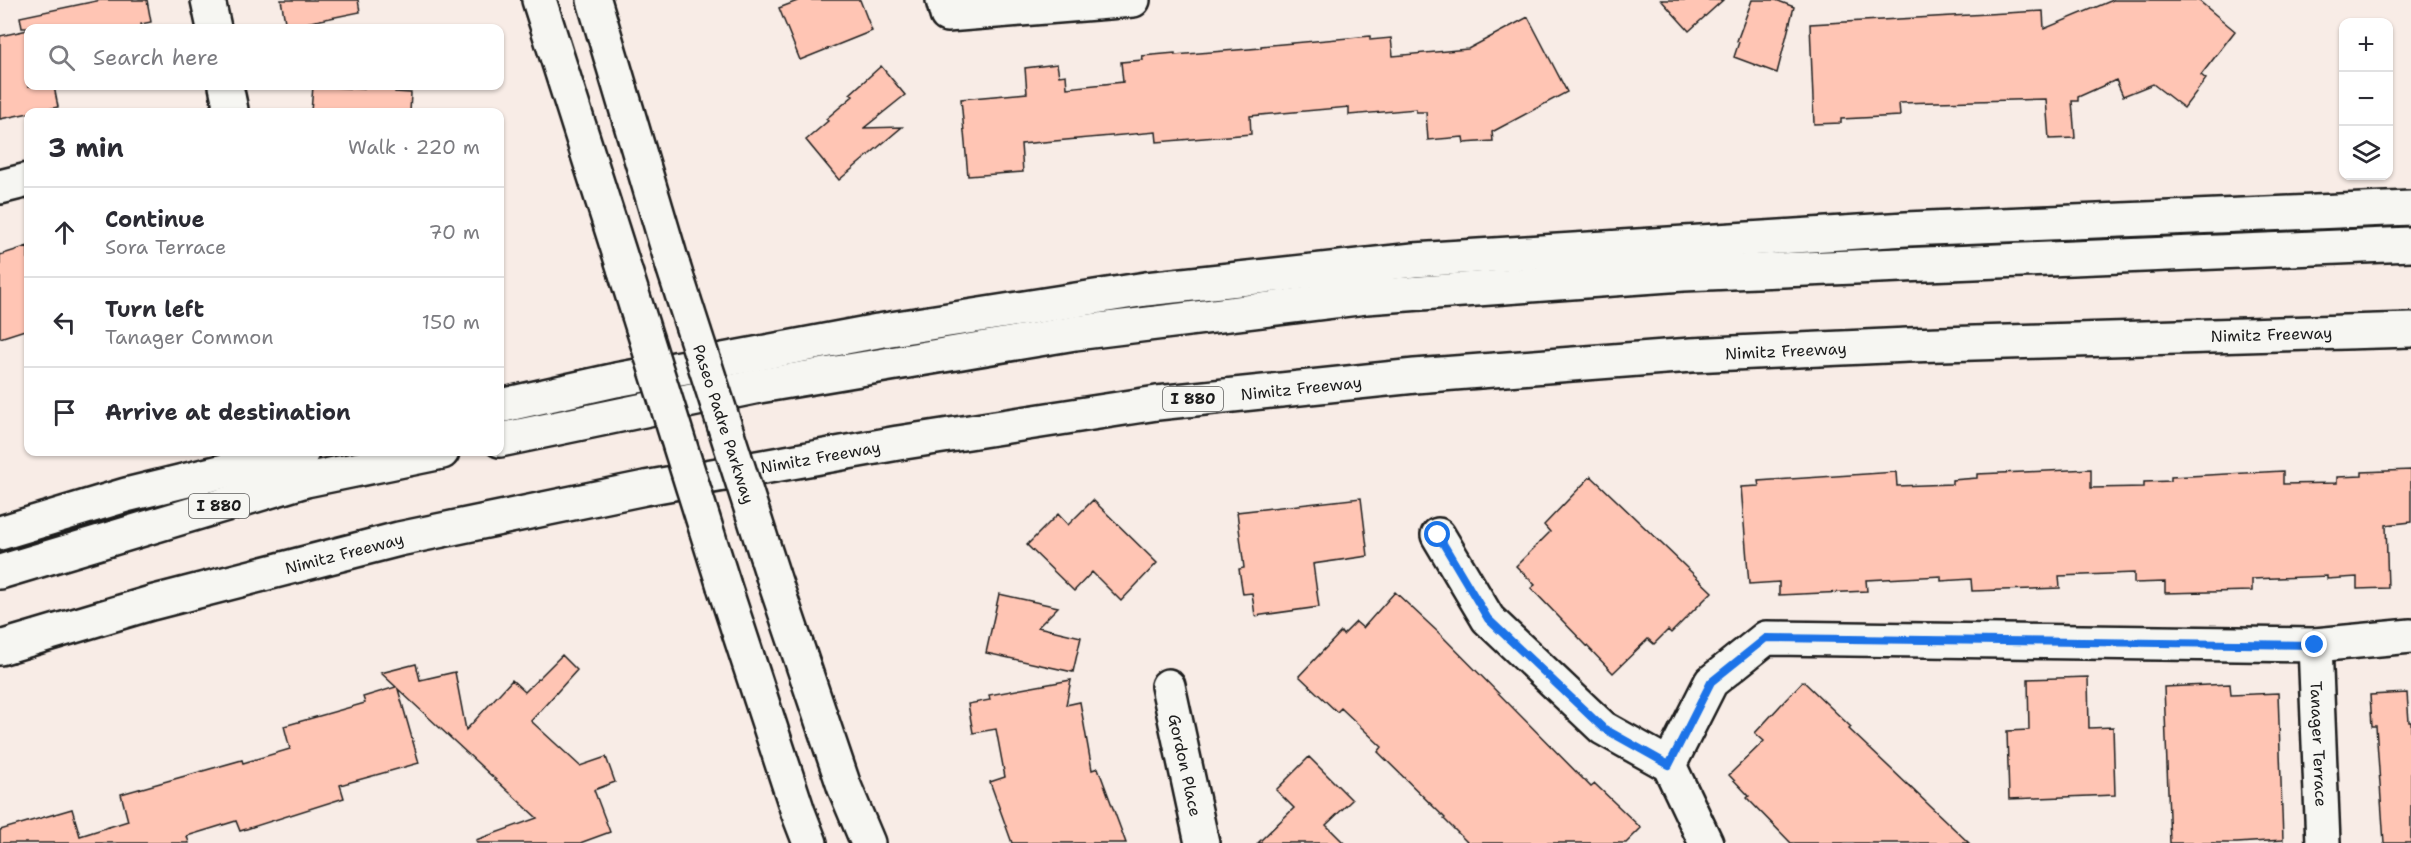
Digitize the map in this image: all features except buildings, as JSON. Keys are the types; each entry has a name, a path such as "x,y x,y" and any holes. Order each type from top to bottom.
{"main road":[{"path":"208,0 213,24"},
{"path":"538,0 724,586 810,843"},
{"name":"Paseo Padre Parkway","path":"594,0 674,266 773,576 844,786 868,843"},
{"path":"943,0 947,15 1133,0"},
{"path":"0,187 24,181"},
{"path":"504,405 616,380 878,331 1146,289 1402,261 1906,228 2411,208"},
{"path":"504,439 759,386 1075,333 1366,297 1683,274 2411,244"},
{"name":"Nimitz Freeway","path":"0,648 151,603 399,539 645,488 898,442 1157,403 1415,376 1691,355 1908,345 2411,330"},
{"name":"I 880","path":"0,533 126,495 286,456"},
{"name":"I 880","path":"0,572 306,480 423,456"},
{"path":"1438,535 1488,619 1603,728 1669,765 1706,843"},
{"path":"1669,765 1711,682 1766,638 2315,645 2411,636"},
{"name":"Tanager Terrace","path":"2315,645 2323,843"},
{"name":"Gordon Place","path":"1168,686 1202,843"}],"route":[{"path":"1438,535 1488,619 1603,728 1669,765 1711,682 1766,638 2315,645"}]}
